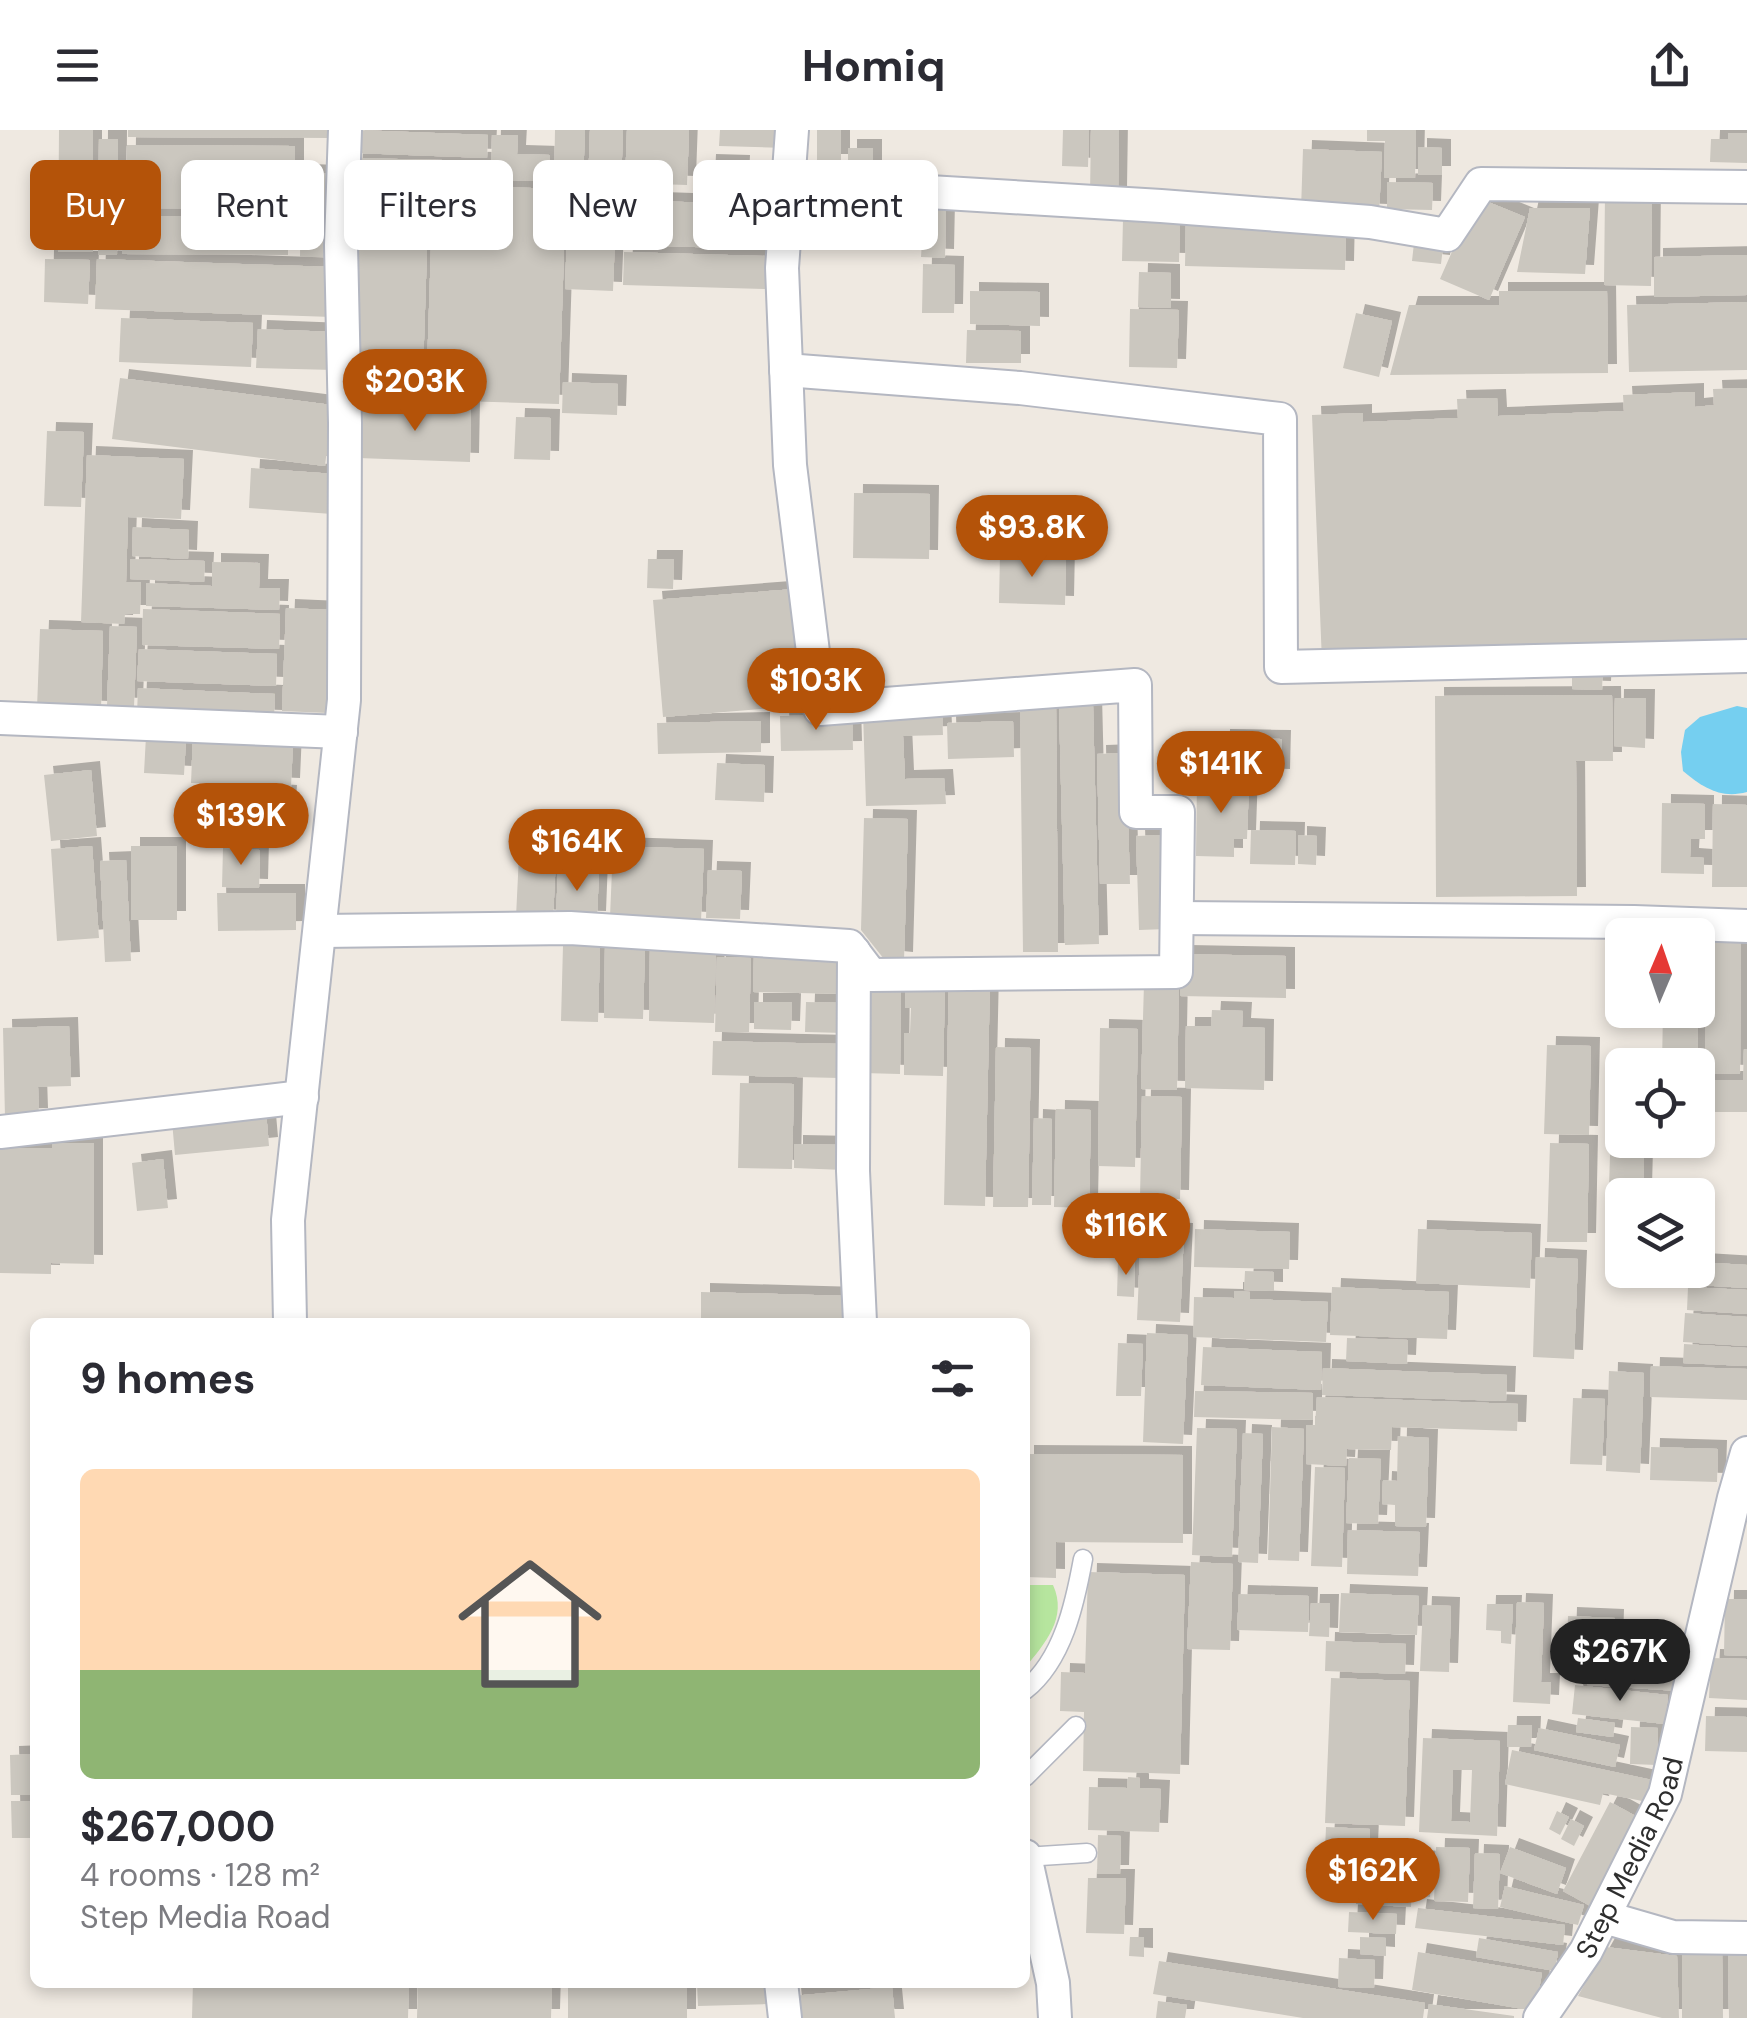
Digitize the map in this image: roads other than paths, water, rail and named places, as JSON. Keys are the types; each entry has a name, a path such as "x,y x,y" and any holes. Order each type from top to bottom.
{"street":[{"path":"290,1318 288,1220 344,700 341,246 345,130"},
{"path":"789,160 792,130"},
{"path":"938,193 1370,222 1447,235 1481,184 1747,187"},
{"path":"321,931 570,928 849,946 871,975 1176,972 1178,812 1136,812 1135,685 820,709 790,464 783,250"},
{"path":"786,370 1020,388 1280,419 1281,667 1747,656"},
{"path":"0,718 341,732"},
{"path":"1176,918 1747,926"},
{"path":"854,952 853,1170 860,1318"},
{"path":"0,1132 302,1097"},
{"name":"Step Media Road","path":"1540,2018 1586,1952 1665,1794 1747,1453"},
{"path":"1030,1879 1053,1983 1056,2018"},
{"path":"1604,1917 1673,1937 1747,1938"},
{"path":"782,1988 785,2018"}],"lane":[{"path":"1030,1686 1058,1644 1076,1600 1084,1558"},
{"path":"1030,1772 1076,1726"},
{"path":"1030,1856 1087,1853"}],"water":[{"path":"1737,706 1747,708 1747,792 1721,793 1683,771 1685,730 1700,717"}]}
